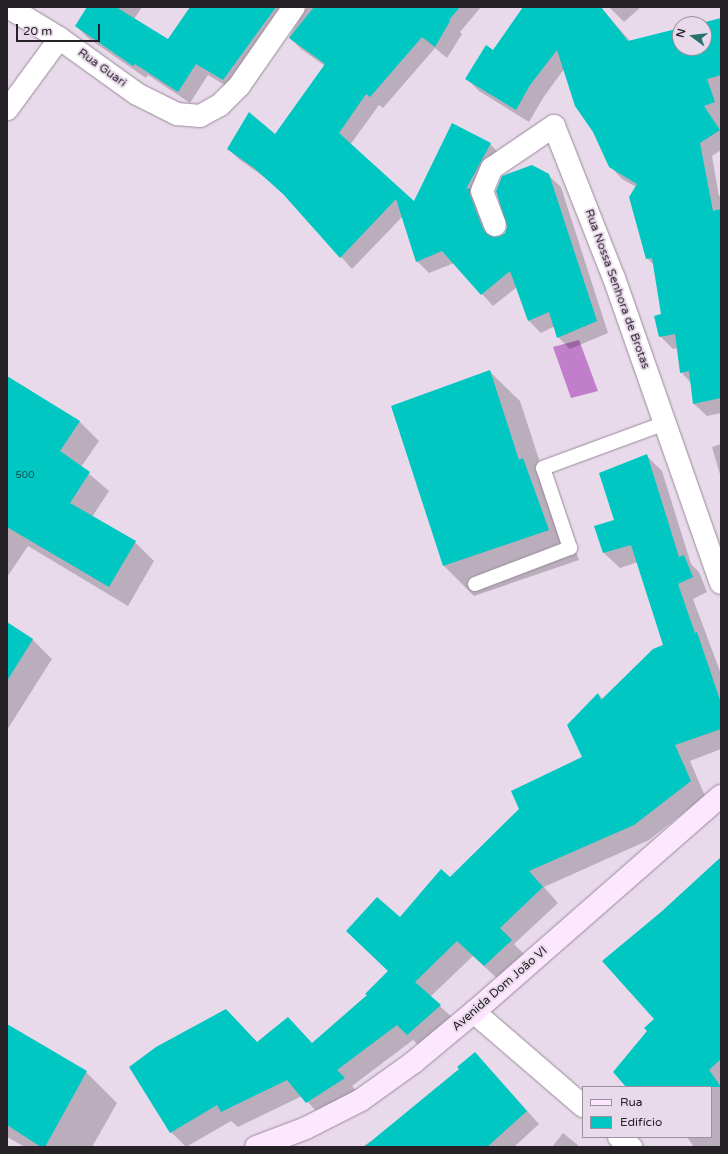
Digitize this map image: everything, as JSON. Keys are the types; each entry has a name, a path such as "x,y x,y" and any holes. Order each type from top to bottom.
{"main road":[{"name":"Avenida Dom João VI","path":"256,1147 306,1128 361,1100 414,1062 474,1012 721,796"}],"street":[{"name":"Rua Guari","path":"8,7 59,38 137,94 177,114 200,116 220,105 239,86 294,7"},
{"path":"7,109 59,38"},
{"name":"Rua Nossa Senhora de Brotas","path":"494,225 482,191 492,168 554,126 614,278 721,583"},
{"path":"474,1012 582,1105"},
{"path":"621,1138 631,1147"}],"lane":[{"path":"475,584 570,548 543,468 665,423"}],"shaded area":[{"path":"579,340 598,391 571,398 553,347"}],"building":[{"path":"87,7 116,7 168,39 190,7 276,7 223,80 196,64 178,92 135,64 133,66 75,26"},
{"path":"314,7 460,7 449,20 450,21 435,47 422,37 370,97 366,94 339,133 414,201 452,123 491,143 466,189 470,188 470,195 483,229 487,234 493,237 500,236 505,233 507,227 496,191 502,176 532,165 549,174 597,321 557,338 549,312 528,321 510,271 481,295 442,251 416,262 396,199 340,258 283,194 254,168 227,149 249,112 275,134 325,64 289,38"},
{"path":"523,7 601,7 628,41 672,30 672,56 712,56 712,20 721,18 721,75 707,79 715,102 704,106 720,130 700,143 713,211 721,209 721,398 693,404 689,371 680,373 675,334 659,337 654,316 661,314 652,258 646,259 629,197 637,184 609,167 593,132 575,106 557,50 530,85 516,110 465,79 486,45 493,50"},
{"path":"490,370 519,460 523,458 549,530 443,566 391,406"},
{"path":"7,376 80,421 60,451 90,472 70,503 136,541 109,587 7,527"},
{"path":"647,454 679,557 684,555 693,577 678,584 695,633 697,632 721,703 721,729 675,745 691,781 634,825 529,871 543,887 500,928 512,940 484,966 457,941 415,982 441,1005 407,1035 397,1025 337,1070 345,1078 306,1103 287,1080 221,1112 217,1105 170,1133 129,1067 156,1047 226,1009 257,1042 288,1017 312,1043 367,995 365,994 388,971 346,931 377,897 400,917 441,869 450,877 519,809 511,791 582,757 567,725 598,693 601,700 653,649 663,645 631,545 603,553 594,526 614,520 599,473"},
{"path":"7,622 33,639 7,681"},
{"path":"721,857 721,1059 709,1070 721,1087 625,1086 613,1072 647,1031 644,1028 654,1019 602,961 661,912"},
{"path":"7,1024 87,1071 45,1147 41,1147 7,1125"},
{"path":"475,1052 527,1111 487,1147 364,1147 459,1069 457,1067"}]}
